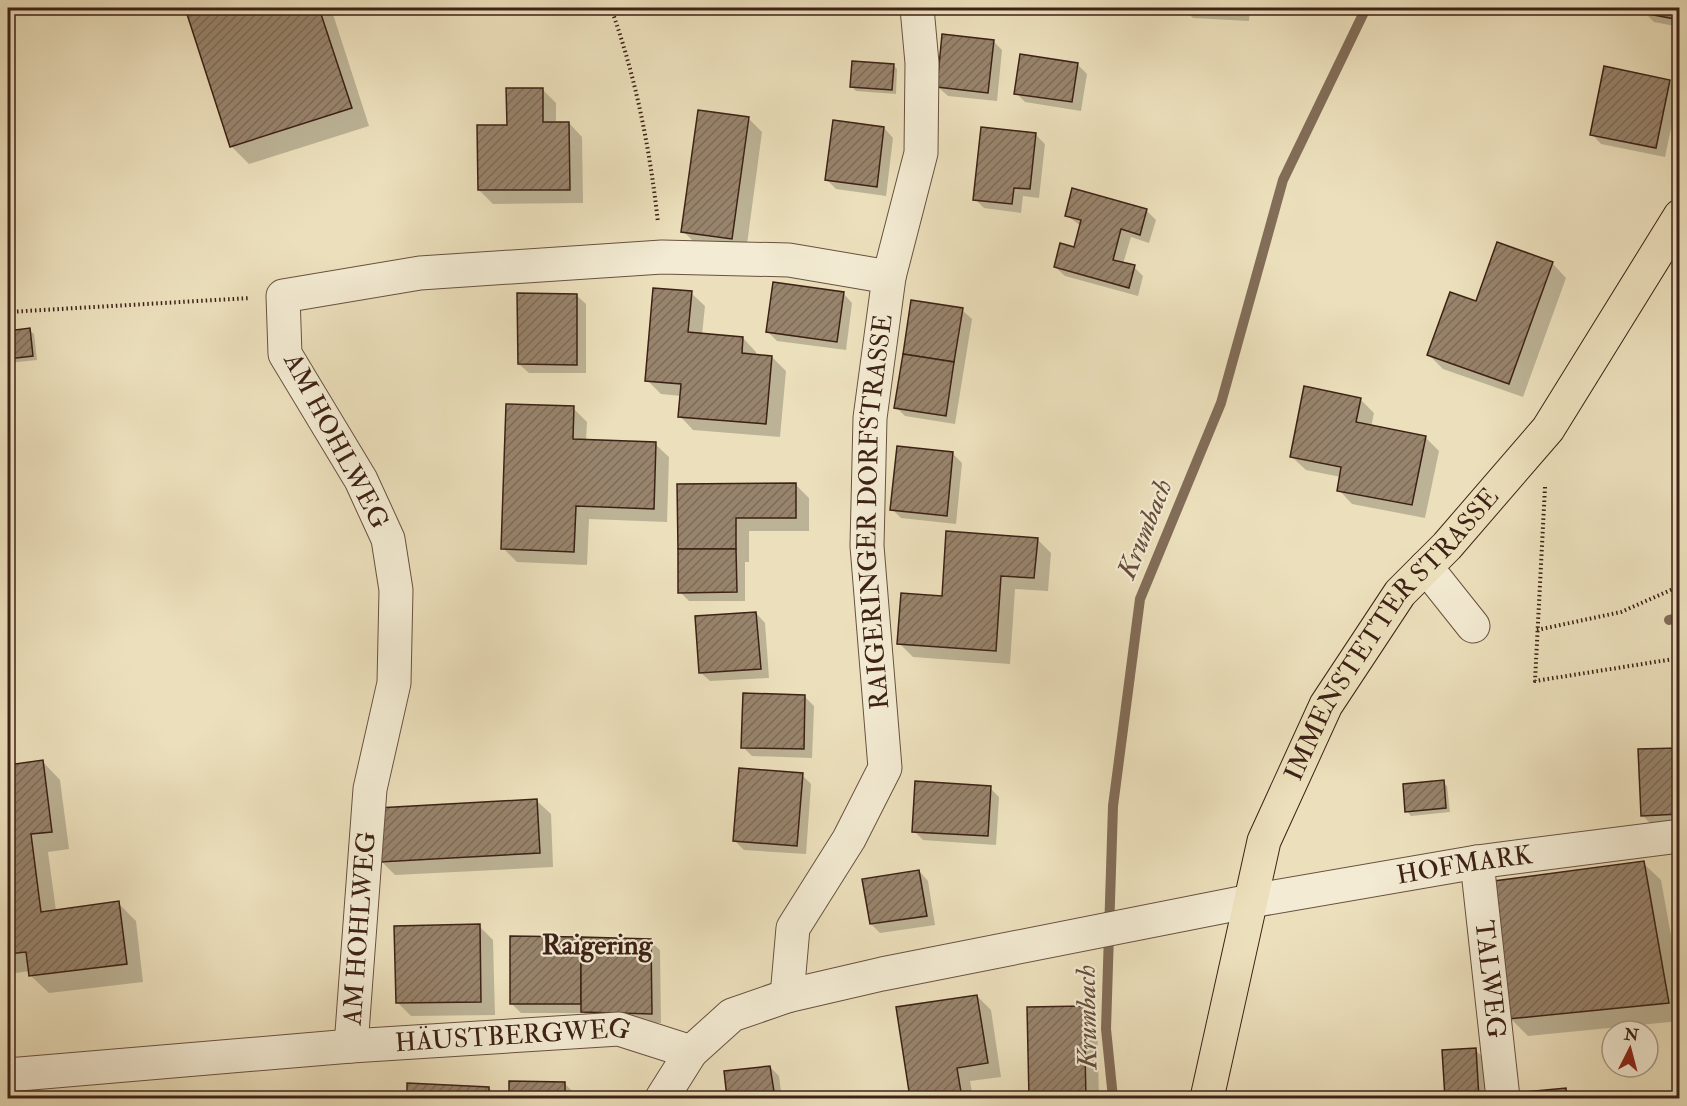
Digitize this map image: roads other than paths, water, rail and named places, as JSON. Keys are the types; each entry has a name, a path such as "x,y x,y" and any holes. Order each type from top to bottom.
{"main road":[{"name":"IMMENSTETTER STRASSE","path":"1207,1098 1264,841 1326,705 1400,593 1426,567 1548,429 1680,216"}],"street":[{"name":"RAIGERINGER DORFSTRASSE","path":"787,996 793,928 849,839 885,768 867,546 870,418 889,277 921,153 922,63 918,8"},
{"name":"AM HOHLWEG","path":"351,1046 369,789 394,683 396,590 388,539 361,480 285,354 284,296 420,273 662,257 789,260 889,277"},
{"path":"1426,567 1473,626"},
{"name":"HOFMARK","path":"662,1098 691,1052 732,1015 787,996 1251,901 1477,862 1680,836"},
{"name":"TALWEG","path":"1477,862 1503,1098"},
{"name":"HÄUSTBERGWEG","path":"8,1075 351,1046 619,1029 691,1052"}],"waterway":[{"name":"Krumbach","path":"1113,1098 1106,1029 1113,806 1140,599 1221,403 1283,180 1366,8"},
{"path":"1669,620 1680,617"}],"district":[{"name":"Raigering","path":"597,945"}]}
